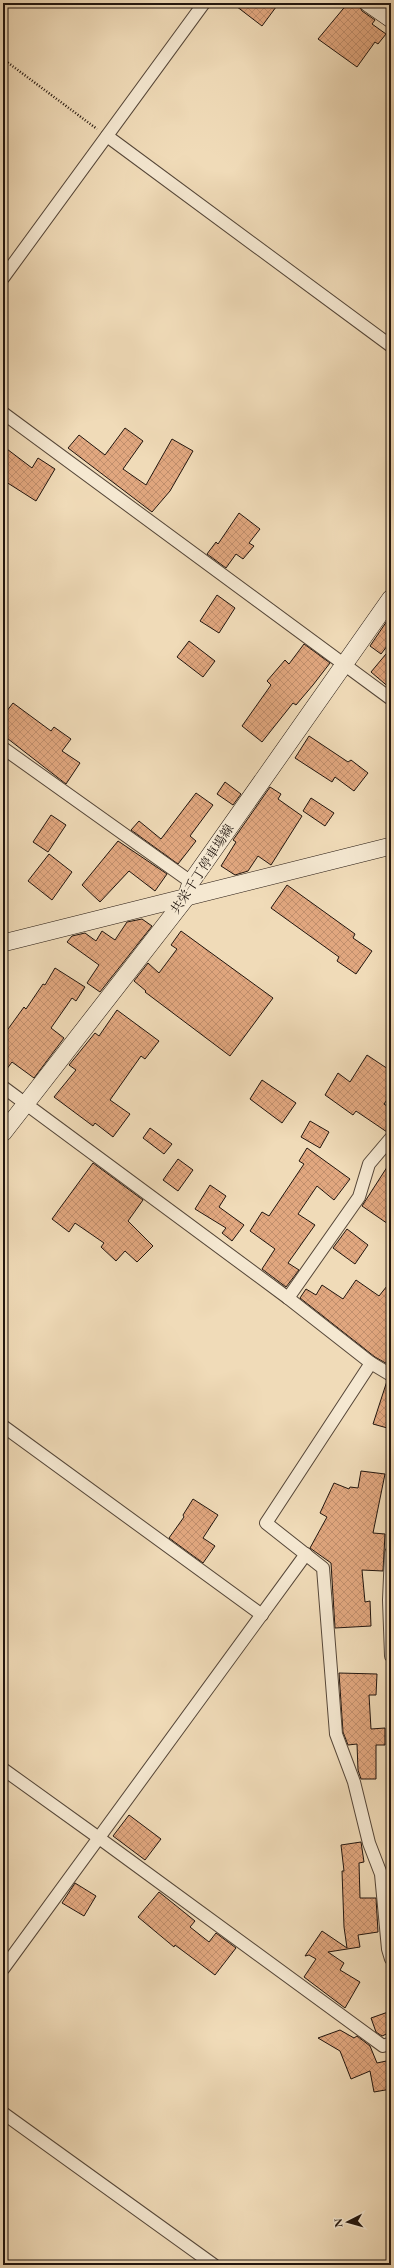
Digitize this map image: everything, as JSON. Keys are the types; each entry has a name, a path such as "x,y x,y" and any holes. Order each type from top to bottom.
{"main road":[{"path":"368,3 391,19"},
{"name":"共栄千丁停車場線","path":"3,1132 188,890 343,664 391,598"},
{"path":"3,943 188,890 391,846"}],"street":[{"path":"3,278 204,3"},
{"path":"107,136 391,346"},
{"path":"3,413 391,699"},
{"path":"3,748 188,890"},
{"path":"3,1087 288,1298 371,1363 391,1375"},
{"path":"288,1298 359,1197 369,1164 391,1138"},
{"path":"371,1363 266,1524 323,1568 336,1734 354,1782 369,1843 386,1871 388,1949 391,1959"},
{"path":"3,1426 262,1615"},
{"path":"391,1553 391,1656"},
{"path":"3,1969 306,1554"},
{"path":"3,1769 100,1838 383,2046 391,2043"},
{"path":"3,2113 214,2265"}],"path":[{"path":"3,59 107,136"}],"building":[{"path":"232,3 279,3 262,26"},
{"path":"348,3 358,3 362,11 375,20 372,24 386,34 378,44 375,42 357,67 318,39"},
{"path":"125,428 143,441 123,469 146,485 172,439 193,451 170,491 152,512 68,448 79,435 105,455"},
{"path":"3,446 32,468 38,458 55,469 36,501 3,480"},
{"path":"239,513 260,529 249,543 254,546 243,559 236,554 226,568 207,554 216,542 218,544"},
{"path":"217,595 235,608 219,633 200,621"},
{"path":"391,615 391,641 381,654 370,646"},
{"path":"189,641 215,661 203,677 177,657"},
{"path":"304,644 330,663 296,705 293,703 262,742 242,726 271,685 267,681 285,660 289,664"},
{"path":"391,648 391,689 371,672"},
{"path":"13,703 51,731 54,727 71,739 62,751 80,763 66,784 3,735 3,716"},
{"path":"309,736 348,762 351,760 368,773 354,791 335,777 332,782 295,758"},
{"path":"225,782 241,794 233,805 217,794"},
{"path":"270,787 281,794 278,799 302,816 271,865 258,856 248,871 235,875 221,866 236,842 233,840"},
{"path":"196,793 213,805 190,836 196,841 178,864 131,830 139,821 161,839"},
{"path":"311,798 334,813 325,826 303,811"},
{"path":"51,815 66,825 48,852 33,842"},
{"path":"118,841 167,874 155,891 129,871 100,902 82,885"},
{"path":"49,854 72,872 52,900 28,881"},
{"path":"287,885 355,934 353,938 372,951 356,974 337,961 339,957 271,908"},
{"path":"142,919 152,926 100,992 87,983 99,965 67,942 72,936 85,933 96,941 102,931 115,940 127,922"},
{"path":"181,931 273,998 230,1056 145,992 146,991 134,981 148,963 159,973 177,949 171,945"},
{"path":"55,968 85,987 76,1001 72,998 51,1028 64,1038 34,1078 12,1062 3,1074 3,1036 24,1007 26,1009 43,984 45,985"},
{"path":"117,1010 159,1041 145,1059 141,1056 110,1100 130,1114 113,1137 95,1123 93,1126 54,1097 76,1070 69,1065 95,1033 99,1036"},
{"path":"367,1055 391,1071 391,1094 384,1104 391,1109 391,1131 387,1132 356,1111 353,1115 325,1095 338,1073 350,1082"},
{"path":"262,1080 296,1103 282,1123 250,1099"},
{"path":"310,1121 329,1132 320,1148 301,1137"},
{"path":"150,1128 172,1144 164,1154 143,1138"},
{"path":"307,1148 350,1179 334,1200 317,1186 298,1214 315,1225 288,1263 299,1270 286,1287 262,1269 275,1249 250,1231 262,1212 269,1216 304,1164 299,1161"},
{"path":"178,1159 193,1170 178,1191 163,1180"},
{"path":"391,1161 391,1226 362,1206"},
{"path":"93,1163 143,1200 128,1221 153,1246 137,1262 125,1251 116,1261 101,1247 104,1243 75,1223 69,1232 52,1219"},
{"path":"210,1185 226,1196 219,1207 244,1225 232,1241 222,1233 226,1228 195,1209"},
{"path":"347,1229 368,1245 355,1264 333,1248"},
{"path":"356,1280 379,1296 391,1281 391,1366 375,1357 300,1298 306,1289 316,1295 322,1285 343,1299"},
{"path":"387,1381 391,1382 391,1429 373,1424"},
{"path":"361,1471 385,1474 373,1533 385,1534 383,1571 362,1570 365,1602 370,1601 371,1626 335,1628 331,1563 310,1548 327,1517 320,1513 334,1483 349,1489 350,1487 358,1488"},
{"path":"193,1499 218,1515 203,1538 215,1546 203,1563 169,1538 184,1517 183,1515"},
{"path":"339,1673 377,1674 376,1695 369,1695 371,1729 385,1728 385,1745 376,1745 376,1779 361,1779 358,1770 357,1744 348,1745 343,1732"},
{"path":"129,1815 161,1839 145,1860 113,1836"},
{"path":"361,1842 364,1862 359,1863 360,1898 376,1898 378,1932 358,1935 360,1947 328,1952 344,1963 340,1970 360,1982 345,2008 304,1977 316,1959 309,1955 305,1956 322,1931 347,1948 344,1927 342,1871 344,1871 341,1845"},
{"path":"75,1883 96,1896 84,1916 62,1903"},
{"path":"159,1892 195,1921 190,1927 209,1942 216,1933 236,1948 215,1975 175,1945 174,1947 138,1917"},
{"path":"391,2011 391,2032 382,2036 376,2032 371,2018"},
{"path":"340,2030 354,2038 357,2036 370,2046 377,2063 391,2060 391,2089 374,2092 370,2071 351,2079 340,2051 318,2038"}]}
